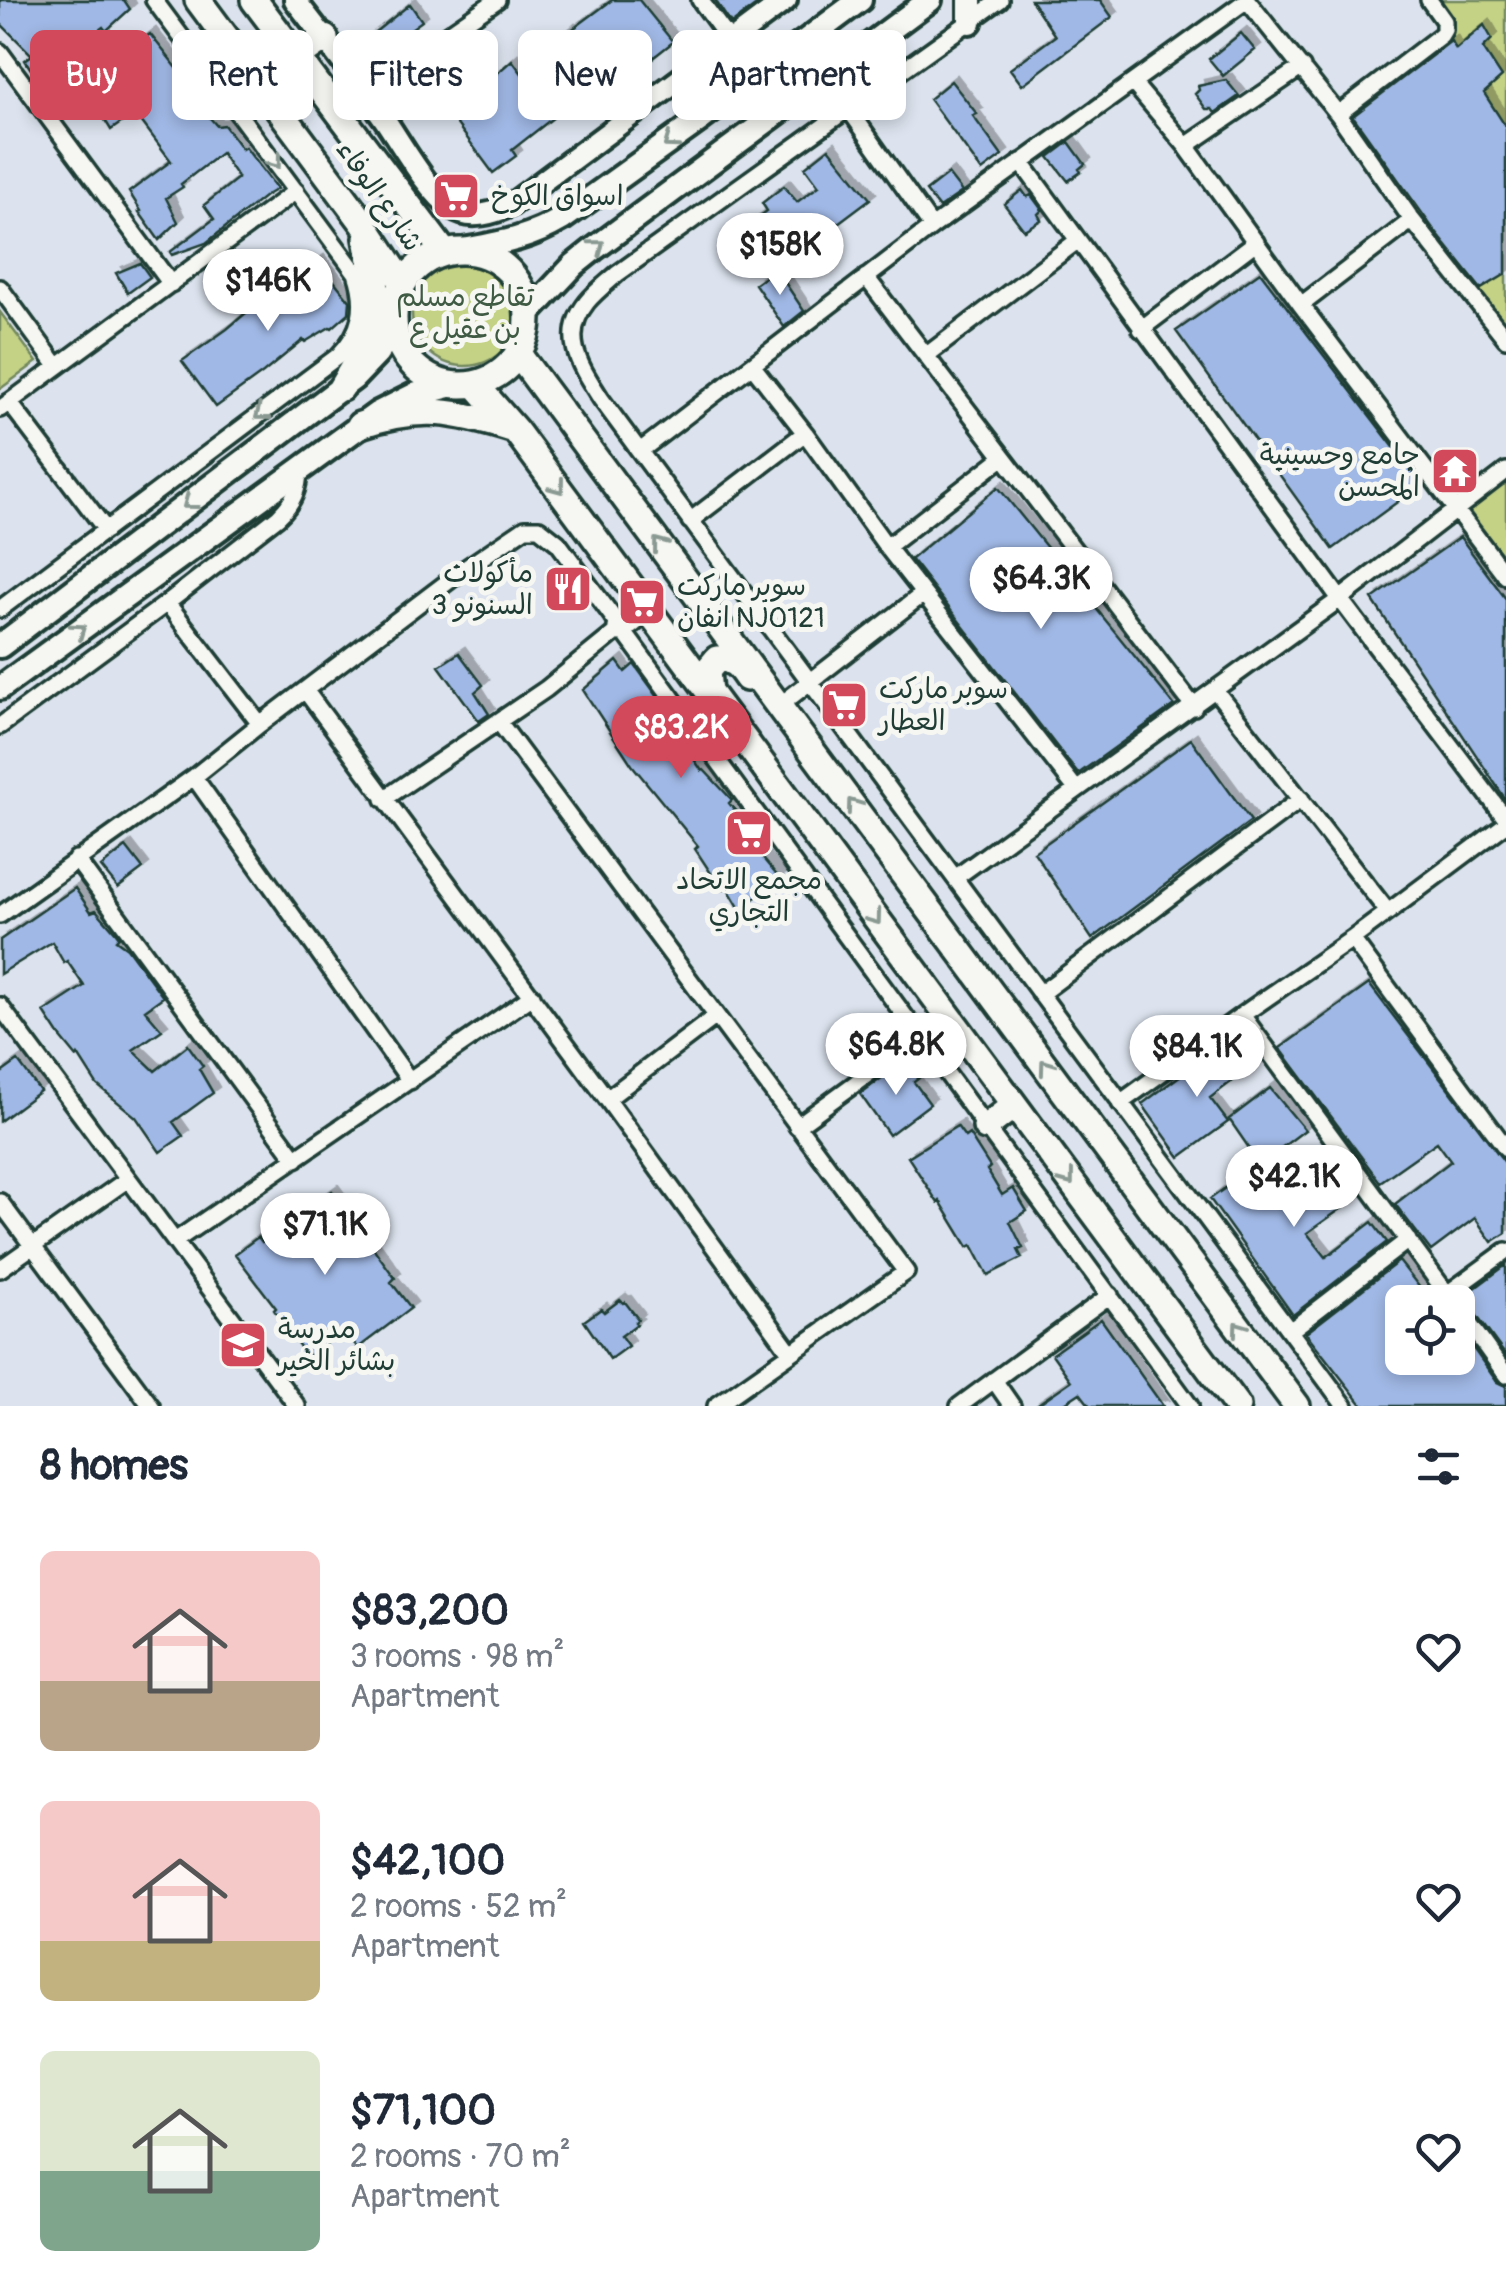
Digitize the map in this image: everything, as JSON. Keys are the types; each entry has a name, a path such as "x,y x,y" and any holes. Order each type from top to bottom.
{"main road":[{"name":"شارع الوفاء","path":"198,0 403,282"},
{"name":"شارع الوفاء","path":"254,0 277,30"},
{"path":"820,30 860,0"},
{"path":"528,314 594,248 930,0"},
{"path":"313,46 325,38"},
{"name":"شارع الوفاء","path":"313,76 454,251"},
{"path":"700,120 539,233 454,251 428,259 414,269 403,282 395,304 394,327 402,348 414,366 432,378 464,384 516,430 1237,1406"},
{"path":"725,120 728,127 748,134"},
{"path":"341,388 372,336 380,310 364,224"},
{"path":"0,688 360,425 396,403 433,388 492,378 506,368 518,354 526,335 528,314 524,294 500,263 483,254 454,251"},
{"path":"0,646 341,388 377,354 394,327"},
{"path":"518,354 1297,1406"},
{"path":"360,425 389,415 420,411 452,413 516,430"},
{"path":"621,628 647,607"},
{"path":"709,693 707,670 712,664 725,658 736,663 782,723 802,736"},
{"path":"986,1127 1013,1106"}],"street":[{"path":"0,609 338,356 356,332 363,303 356,273 154,0"},
{"path":"296,0 333,49"},
{"path":"453,30 497,0"},
{"path":"700,0 721,30"},
{"path":"746,30 786,0"},
{"path":"906,62 970,11 1000,0"},
{"path":"640,452 932,227 1247,0 1338,114 1412,220 1506,339"},
{"path":"1338,114 1438,38 1444,21 1428,0"},
{"path":"0,52 171,284"},
{"path":"1186,146 1302,67"},
{"path":"1133,83 1186,146 1506,576"},
{"path":"385,120 433,189 455,211 482,215 512,205 672,85"},
{"path":"831,120 617,274 586,302 572,327 583,371 1345,1406"},
{"path":"856,120 932,227"},
{"path":"1022,162 1506,821 1352,939 1120,1104"},
{"path":"106,530 5,405 296,191"},
{"path":"1301,304 1412,220"},
{"path":"927,355 1078,242"},
{"path":"1142,328 1256,242"},
{"path":"866,278 1194,706"},
{"path":"0,288 57,366"},
{"path":"752,365 1076,790"},
{"path":"690,521 805,433"},
{"path":"887,547 1002,458"},
{"path":"0,726 286,510 296,492 299,469"},
{"path":"955,878 1340,600 1506,471"},
{"path":"0,915 194,776 466,568 525,528 538,528 558,543 1190,1406"},
{"path":"779,706 923,594"},
{"path":"167,603 260,724"},
{"path":"384,799 500,722 621,628"},
{"path":"305,690 791,1353"},
{"path":"1215,690 1388,912"},
{"path":"500,722 906,1272 716,1406"},
{"path":"194,776 410,1081"},
{"path":"1040,994 1301,799"},
{"path":"76,859 296,1160"},
{"path":"1352,939 1506,1148"},
{"path":"175,1242 532,996"},
{"path":"0,1006 296,1406"},
{"path":"1242,1014 1441,1285"},
{"path":"608,1099 716,1016"},
{"path":"797,1126 920,1036"},
{"path":"0,1268 128,1179"},
{"path":"0,1202 151,1406"},
{"path":"1290,1332 1408,1240"},
{"path":"1471,1285 1506,1252"},
{"path":"959,1406 1110,1295"},
{"path":"1475,1332 1506,1375"},
{"path":"994,1380 1012,1406"}],"green space":[{"path":"1424,0 1506,0 1506,339 1338,114 1444,31"},
{"name":"تقاطع مسلم بن عقيل ع","path":"465,260 485,264 503,275 514,293 518,313 514,333 503,351 485,362 465,366 445,362 427,351 416,333 412,313 416,293 427,275 445,264"},
{"path":"0,312 37,362 0,389"},
{"path":"1506,471 1506,576 1457,510"}],"building":[{"path":"0,0 124,0 130,9 107,30 30,30 30,53 0,23"},
{"path":"612,0 639,0 672,43 652,59 652,30 571,30"},
{"path":"715,0 763,0 731,24"},
{"path":"1031,0 1100,0 1112,17 1022,85 1010,69 1055,36"},
{"path":"410,4 422,21 410,30 378,30"},
{"path":"1484,25 1492,39 1483,48 1502,77 1484,93 1506,127 1506,274 1481,289 1353,116 1451,41 1456,49"},
{"path":"1241,33 1255,50 1223,76 1209,59"},
{"path":"152,37 172,62 172,120 212,120 217,126 224,125 277,189 206,243 172,255 170,252 214,219 204,205 238,178 221,153 181,184 183,187 166,198 178,222 159,240 129,192 171,161 140,120 152,120"},
{"path":"512,60 518,68 518,120 550,120 512,150 516,156 493,173 454,120 498,120 498,72"},
{"path":"1226,80 1239,96 1215,113 1206,109 1195,94 1198,86"},
{"path":"951,81 1002,156 982,171 929,99"},
{"path":"105,120 125,120 111,130"},
{"path":"1069,142 1085,164 1068,181 1049,157"},
{"path":"829,148 870,199 822,235 828,243 815,253 806,244 775,268 744,228 767,211 762,203 784,186 797,202 819,186 805,167"},
{"path":"948,174 962,192 939,208 926,191"},
{"path":"1022,190 1042,210 1038,214 1041,220 1024,230 1004,204"},
{"path":"318,261 350,301 349,313 332,328 303,340 216,407 182,361 267,295 272,300"},
{"path":"140,263 150,277 128,293 116,273"},
{"path":"776,269 804,311 784,327 755,284"},
{"path":"1260,272 1422,484 1333,549 1176,331"},
{"path":"998,487 1174,705 1078,774 911,559"},
{"path":"1460,537 1506,599 1506,800 1372,599"},
{"path":"459,653 483,685 475,692 489,714 479,721 439,666"},
{"path":"617,661 625,672 634,664 692,744 687,749 702,771 732,800 729,803 766,849 760,855 780,879 740,909 727,887 722,890 695,849 698,846 632,765 583,690"},
{"path":"1191,739 1251,821 1092,939 1034,852"},
{"path":"126,847 143,869 118,888 101,867"},
{"path":"75,888 91,912 96,910 116,933 116,940 127,948 163,997 145,1010 162,1030 133,1050 155,1071 188,1045 203,1066 199,1069 213,1093 173,1122 183,1136 160,1152 136,1117 97,1085 44,1012 84,986 52,942 0,974 0,940"},
{"path":"1369,984 1506,1164 1506,1233 1492,1242 1475,1218 1431,1251 1395,1204 1451,1161 1437,1142 1380,1182 1280,1048"},
{"path":"1239,1038 1257,1062 1210,1098 1228,1122 1180,1157 1142,1104 1189,1069 1195,1077"},
{"path":"906,1060 919,1078 914,1082 930,1104 889,1135 860,1094"},
{"path":"18,1061 40,1091 0,1121 0,1074"},
{"path":"1270,1088 1305,1130 1260,1164 1229,1119"},
{"path":"957,1126 965,1137 969,1134 1002,1195 1013,1188 1027,1211 1010,1222 1023,1248 1018,1250 1022,1258 988,1275 972,1245 968,1247 908,1157"},
{"path":"1319,1157 1355,1199 1307,1233 1326,1257 1372,1222 1387,1242 1293,1315 1210,1199 1258,1164 1276,1190"},
{"path":"332,1191 395,1278 391,1282 411,1308 358,1348 344,1330 307,1357 235,1254 258,1237 262,1242"},
{"path":"1399,1261 1418,1285 1385,1285 1385,1375 1475,1375 1475,1351 1497,1382 1506,1386 1506,1406 1363,1406 1306,1333"},
{"path":"1506,1265 1506,1356 1475,1313 1475,1288"},
{"path":"620,1300 638,1319 621,1336 628,1346 610,1359 584,1321"},
{"path":"1101,1319 1163,1406 1090,1406 1080,1393 1060,1406 1035,1406 1071,1381 1052,1354"}],"place":[{"name":"اسواق الكوخ","path":"456,196"},
{"name":"جامع وحسينية المحسن","path":"1455,471"},
{"name":"مأكولات السنونو 3","path":"568,589"},
{"name":"سوبر ماركت انفان NJ0121","path":"642,602"},
{"name":"سوبر ماركت العطار","path":"844,705"},
{"name":"مجمع الاتحاد التجاري","path":"749,833"},
{"name":"مدرسة بشائر الخير","path":"243,1345"}]}
